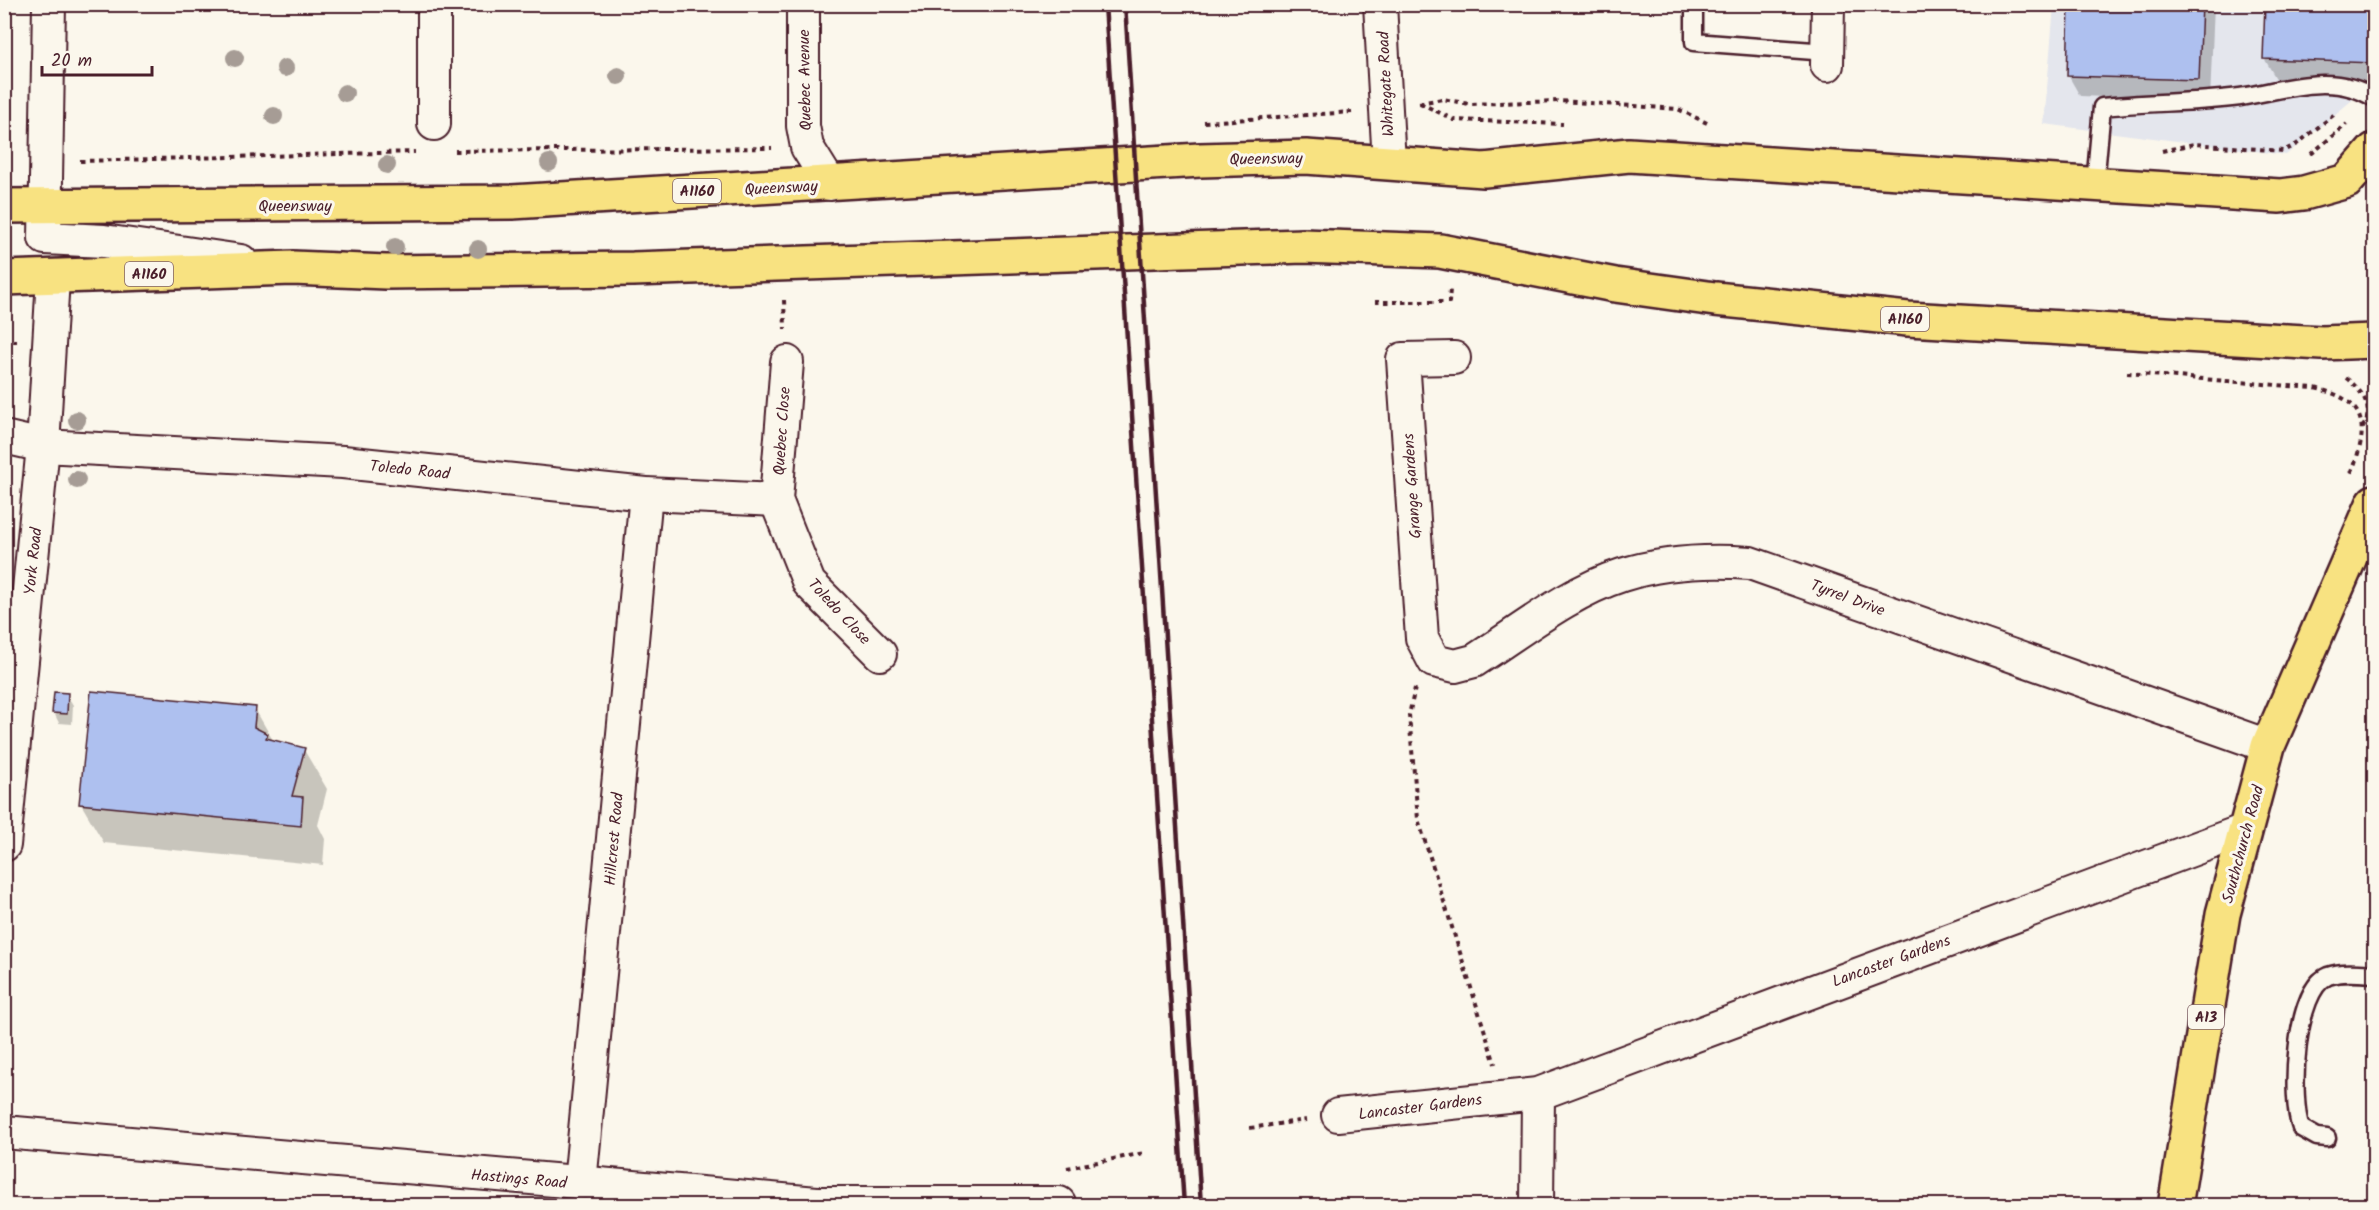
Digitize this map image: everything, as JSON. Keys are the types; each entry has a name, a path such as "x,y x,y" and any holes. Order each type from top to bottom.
{"main road":[{"name":"A1160","path":"2095,185 2280,196 2304,193 2347,181 2374,150"},
{"name":"Queensway","path":"4,206 512,202 1200,160 1306,157 1485,170 1629,155 2006,177 2095,185"},
{"name":"A1160","path":"4,278 293,268 386,272 633,269 1303,246 1440,251 1626,286 1908,319 2322,343 2374,341"},
{"name":"Southchurch Road","path":"2175,1206 2223,914 2268,746 2374,502"}],"street":[{"path":"49,4 45,238 104,241 293,268"},
{"path":"434,4 434,124"},
{"name":"Quebec Avenue","path":"803,4 803,126 807,147 830,184"},
{"name":"Whitegate Road","path":"1380,4 1389,163"},
{"path":"1827,59 1828,4"},
{"name":"York Road","path":"5,827 43,446 53,278"},
{"name":"Grange Gardens","path":"1434,661 1422,638 1403,359 1454,358"},
{"name":"Quebec Close","path":"776,500 787,362"},
{"name":"Toledo Road","path":"4,437 43,446 343,462 646,494 776,500"},
{"name":"Hillcrest Road","path":"579,1184 646,494"},
{"name":"Toledo Close","path":"776,500 809,583 880,654"},
{"name":"Tyrrel Drive","path":"1434,661 1455,666 1474,661 1584,591 1622,575 1668,565 1713,560 1750,563 2268,746"},
{"name":"Lancaster Gardens","path":"1338,1115 1538,1094 2246,830"},
{"path":"1537,1206 1538,1094"},
{"name":"Hastings Road","path":"4,1132 816,1204 1059,1203"}],"lane":[{"path":"1694,4 1694,42 1827,59"},
{"path":"2095,185 2102,107 2240,97 2284,86 2320,84 2350,86 2374,97"},
{"path":"2327,1138 2317,1137 2301,1128 2295,1113 2300,1029 2304,1008 2314,989 2326,976 2343,973 2374,974"}],"path":[{"path":"2152,153 2194,144 2283,151 2296,144 2342,108 2368,102 2374,97"},
{"path":"1386,107 1443,99 1469,104 1559,101 1678,109 1714,126"},
{"path":"1420,103 1454,120 1494,123"},
{"path":"2322,145 2347,124"},
{"path":"1376,302 1437,302"},
{"path":"2127,373 2314,388 2336,393 2355,408 2362,428 2359,454 2347,485"},
{"path":"2343,377 2360,392 2368,405 2368,420 2362,428"},
{"path":"1434,661 1417,683 1409,715 1418,819 1487,1044"},
{"path":"1250,1128 1338,1115"},
{"path":"1059,1203 1061,1169 1144,1153"}],"shaded area":[{"path":"2054,5 2374,5 2374,82 2286,155 2044,124"}],"building":[{"path":"2069,4 2202,4 2199,80 2067,76"},
{"path":"2265,4 2374,4 2374,63 2263,59"},
{"path":"91,691 256,707 254,727 268,734 266,738 305,748 292,796 303,797 301,826 79,804"},
{"path":"54,692 68,693 67,714 52,713"}],"railway":[{"path":"1105,4 1184,1206"},
{"path":"1125,4 1201,1206"}]}
